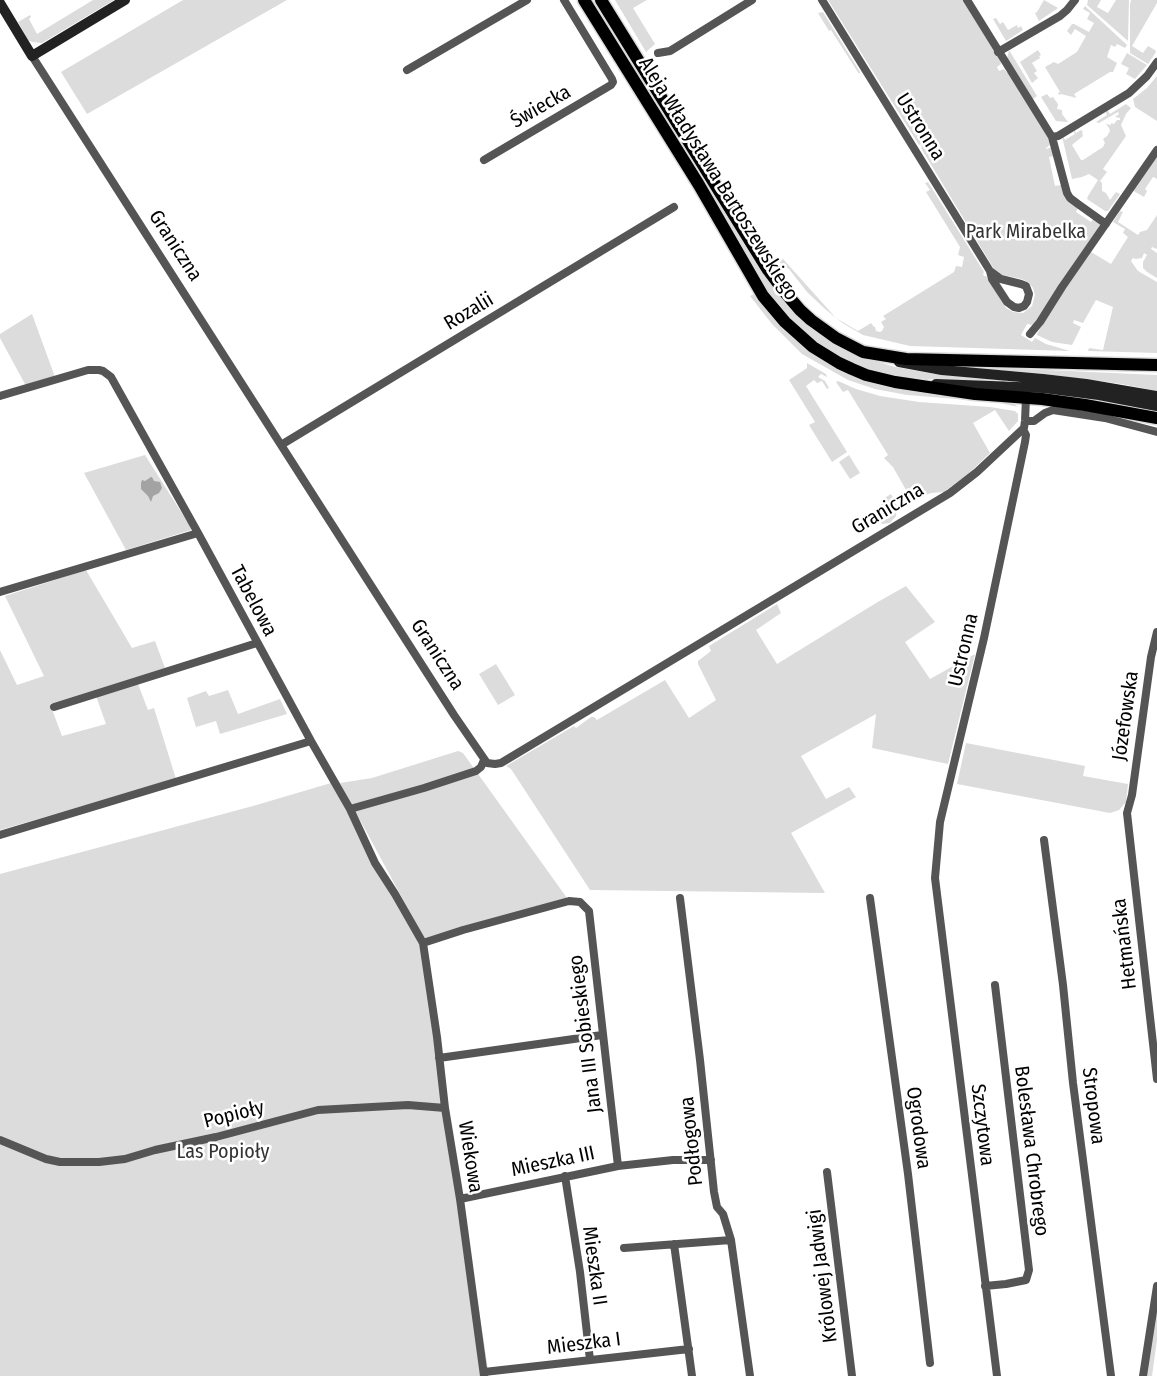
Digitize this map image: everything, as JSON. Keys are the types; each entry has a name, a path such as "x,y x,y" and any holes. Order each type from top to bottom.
{"main road":[{"path":"32,56 125,0"},
{"name":"Aleja Władysława Bartoszewskiego","path":"584,0 699,185 756,285 776,312 803,339 839,363 866,375 905,384 975,394 1085,405 1157,418"},
{"name":"Aleja Władysława Bartoszewskiego","path":"601,0 756,251 800,310 825,330 863,352 912,359 1106,364"},
{"name":"Graniczna","path":"0,3 32,56"},
{"name":"Aleja Władysława Bartoszewskiego","path":"873,354 909,365 942,370 1070,382 1157,396"},
{"path":"1106,364 1157,365"},
{"path":"1106,364 1157,371"},
{"name":"Aleja Władysława Bartoszewskiego","path":"905,384 1044,388 1157,406"}],"street":[{"path":"407,70 528,0"},
{"name":"Świecka","path":"484,160 613,82 564,0"},
{"path":"658,53 670,51 752,0"},
{"name":"Ustronna","path":"822,0 990,271 992,279 1009,306 1019,308 1027,302 1029,294 1026,286 1001,279 990,271"},
{"path":"967,0 1052,137 1070,198 1106,224"},
{"path":"999,52 1060,16 1075,0"},
{"name":"Graniczna","path":"32,56 484,760 490,763 501,763 950,493 975,474 1024,425"},
{"path":"1052,137 1058,136 1129,93 1147,76 1157,62"},
{"path":"1030,334 1157,150"},
{"name":"Rozalii","path":"281,445 674,207"},
{"name":"Tabelowa","path":"0,396 88,370 103,371 111,377 350,809 375,863 423,943"},
{"path":"1026,398 1024,425 1053,410 1105,418 1157,432"},
{"name":"Ustronna","path":"935,878 940,822 984,638 1024,447 1026,435 1024,425"},
{"path":"0,592 198,533"},
{"name":"Józefowska","path":"1129,806 1151,657 1157,632"},
{"path":"54,706 257,643"},
{"path":"0,835 311,741"},
{"path":"350,809 476,771 484,760"},
{"name":"Hetmańska","path":"1129,806 1128,824 1157,1079"},
{"name":"Stropowa","path":"1044,840 1111,1376"},
{"name":"Szczytowa","path":"935,878 997,1376"},
{"name":"Podłogowa","path":"680,898 714,1192 717,1206 723,1214 731,1240 750,1376"},
{"name":"Ogrodowa","path":"870,898 908,1174 930,1363"},
{"name":"Jana III Sobieskiego","path":"423,943 569,901 579,902 589,911 618,1166"},
{"name":"Wiekowa","path":"423,943 484,1374"},
{"name":"Bolesława Chrobrego","path":"985,1286 1026,1280 1029,1270 994,985"},
{"path":"439,1058 602,1035"},
{"name":"Popioły","path":"0,1140 46,1159 60,1162 99,1162 125,1159 318,1110 408,1105 445,1108"},
{"name":"Mieszka III","path":"460,1199 618,1166 673,1160 711,1160"},
{"name":"Królowej Jadwigi","path":"827,1172 852,1376"},
{"name":"Mieszka II","path":"565,1176 580,1272 590,1360"},
{"path":"624,1248 731,1240"},
{"path":"674,1244 692,1376"},
{"path":"1143,1376 1157,1286"},
{"name":"Mieszka I","path":"484,1374 689,1349"}],"green space":[{"path":"93,0 114,0 42,43 28,40 18,22 30,15 29,19 37,34"},
{"path":"183,0 287,0 87,114 61,72"},
{"path":"615,0 647,0 633,8 655,44 646,52"},
{"name":"Park Mirabelka","path":"828,0 965,0 1000,59 1001,64 997,67 999,71 1004,69 1008,72 1050,141 1051,144 1046,149 1052,147 1054,156 1049,157 1055,186 1061,185 1078,208 1076,212 1091,222 1094,218 1101,226 1038,321 1032,325 1027,324 1021,335 1032,342 1035,338 1070,351 910,346 863,335 836,318 858,331 871,323 876,331 880,332 884,327 881,322 886,319 883,316 954,272 956,266 962,267 964,257 958,255 960,247 926,192 930,190 925,183 928,182 984,272 984,276 1006,308 1013,312 1023,313 1032,306 1035,295 1029,283 1003,275 994,269 921,148 921,144 919,145"},
{"path":"1044,0 1058,8 1039,21 1035,13"},
{"path":"1088,0 1101,0 1097,7 1108,13 1116,0 1129,0 1128,41 1087,5"},
{"path":"1131,0 1157,0 1132,46 1143,53 1148,46 1155,50 1148,64 1130,53"},
{"path":"1085,6 1127,45 1125,48 1117,44 1115,47 1111,45 1107,57 1117,63 1113,72 1074,94 1075,98 1059,95 1060,92 1045,67 1054,62 1058,64 1077,52 1086,36 1075,29 1071,35 1067,31 1074,24 1089,32 1094,23 1087,19 1090,13 1083,9"},
{"path":"823,12 860,72 859,74 818,13"},
{"path":"996,18 1000,24 1003,22 1008,30 1017,25 1023,30 1006,41 993,19"},
{"path":"1009,50 1037,96 1032,100 1007,59"},
{"path":"1038,50 1040,58 1032,63 1037,71 1034,73 1038,78 1032,83 1020,62"},
{"path":"1127,53 1147,65 1135,79 1126,74 1129,68 1121,64"},
{"path":"1157,76 1157,121 1135,107 1133,99"},
{"path":"1047,94 1050,98 1053,97 1058,104 1057,109 1062,110 1068,122 1056,121 1041,97"},
{"path":"1126,104 1131,108 1121,125 1126,136 1103,169 1107,172 1100,181 1102,191 1110,200 1116,192 1120,194 1108,211 1105,211 1087,199 1098,180 1089,174 1072,179 1062,136 1065,140 1075,134 1074,129 1076,133 1081,130 1083,132 1083,136 1072,145 1083,160 1103,147 1105,143 1103,139 1110,131 1106,124 1111,125 1120,120 1115,117 1119,114 1118,112 1099,123 1096,122 1107,115 1105,111 1107,109 1110,114"},
{"path":"1157,155 1157,179 1153,177 1145,189 1147,191 1144,197 1132,190"},
{"path":"720,205 758,265 804,321 830,341 857,355 895,367 935,374 1005,380 1005,382 926,379 893,375 860,366 830,351 798,327 773,300 752,267 718,206"},
{"path":"1120,211 1123,212 1118,222 1138,235 1147,230 1157,215 1157,249 1152,247 1151,249 1157,253 1157,278 1143,268 1147,255 1144,253 1142,258 1133,258 1131,261 1138,271 1157,282 1157,353 1088,351 1089,348 1103,350 1113,307 1096,300 1083,323 1074,320 1073,323 1081,327 1072,345 1052,342 1037,335 1059,297 1091,252 1111,264 1128,237 1123,233 1125,229 1113,222"},
{"path":"783,259 836,318 807,292 789,269 779,262"},
{"path":"754,294 771,316 797,342 831,366 886,387 1012,402 1018,407 995,402 907,395 875,389 848,380 802,354 772,324 750,296"},
{"path":"32,314 55,377 26,386 0,334"},
{"path":"807,363 826,374 827,377 821,374 818,377 825,381 829,388 827,389 822,381 817,383 814,380 806,386 847,452 832,462 809,425 815,422 789,380 807,368"},
{"path":"935,365 1157,375 1157,391 1045,374"},
{"path":"836,382 880,396 1015,411 1018,414 1018,421 1009,431 995,410 973,423 990,453 944,492 918,497 908,493 893,467 884,458 888,455 848,390 843,392"},
{"path":"145,455 191,530 126,550 84,473"},
{"path":"849,455 860,473 850,479 839,462"},
{"path":"891,494 897,506 896,516 890,523 882,524 879,519 880,506"},
{"path":"86,570 132,648 155,641 165,668 50,704 62,736 106,724 96,696 138,684 148,710 154,708 176,779 0,830 0,650 17,685 44,676 5,596"},
{"path":"906,586 935,622 905,642 930,679 975,654 948,764 872,748 876,714 801,756 826,799 849,787 856,797 791,833 825,893 590,890 511,769 506,766 574,726 576,728 591,717 597,720 665,680 689,718 716,700 698,664 698,661 711,651 709,646 777,604 781,613 756,630 777,664"},
{"path":"496,664 515,695 498,705 479,674"},
{"path":"228,690 238,714 280,699 287,714 220,734 216,721 196,727 187,698 206,691 209,696"},
{"path":"966,743 1085,766 1083,776 1128,784 1126,802 1119,810 1110,813 957,784"},
{"path":"458,751 463,753 567,898 425,940 340,783 372,778"},
{"name":"Las Popioły","path":"331,783 423,939 489,1376 0,1376 0,874"},
{"path":"1157,1299 1157,1340 1152,1376 1145,1376"}],"shaded area":[{"path":"151,477 154,481 160,482 162,488 153,496 151,502 141,489 141,483 142,480 145,481"}]}
